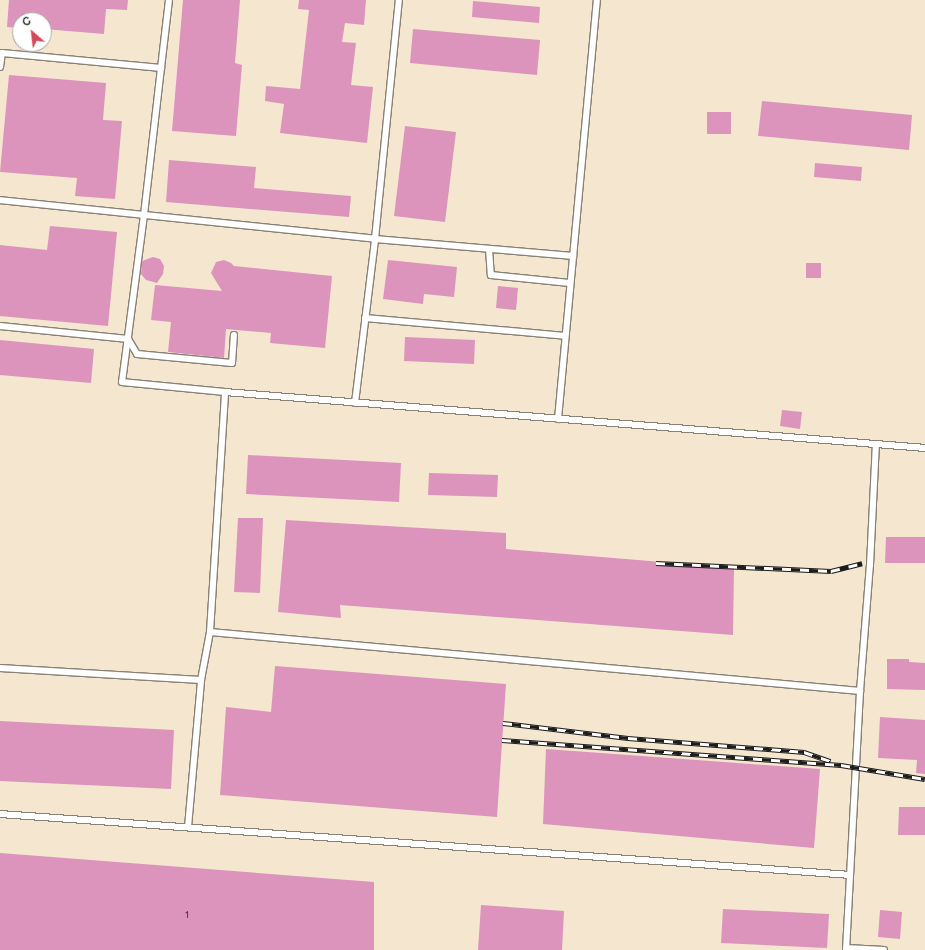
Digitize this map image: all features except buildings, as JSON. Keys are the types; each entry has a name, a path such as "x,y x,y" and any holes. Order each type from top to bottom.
{"lane":[{"path":"170,0 122,382 355,403 925,448"},
{"path":"355,403 375,239 399,0"},
{"path":"558,419 597,0"},
{"path":"0,67 1,53 161,68"},
{"path":"0,200 375,239 573,256"},
{"path":"488,248 491,275 570,283"},
{"path":"365,318 565,336"},
{"path":"0,326 128,339"},
{"path":"128,339 137,354 232,363 234,335"},
{"path":"188,828 201,680 210,632 225,392"},
{"path":"876,444 870,565 860,691 846,949 884,950"},
{"path":"210,632 860,691"},
{"path":"0,668 201,680"},
{"path":"0,814 850,875"}],"railway":[{"path":"656,563 831,571 862,563"},
{"path":"503,723 628,738 804,752 830,761"},
{"path":"502,740 841,765 925,779"}]}
